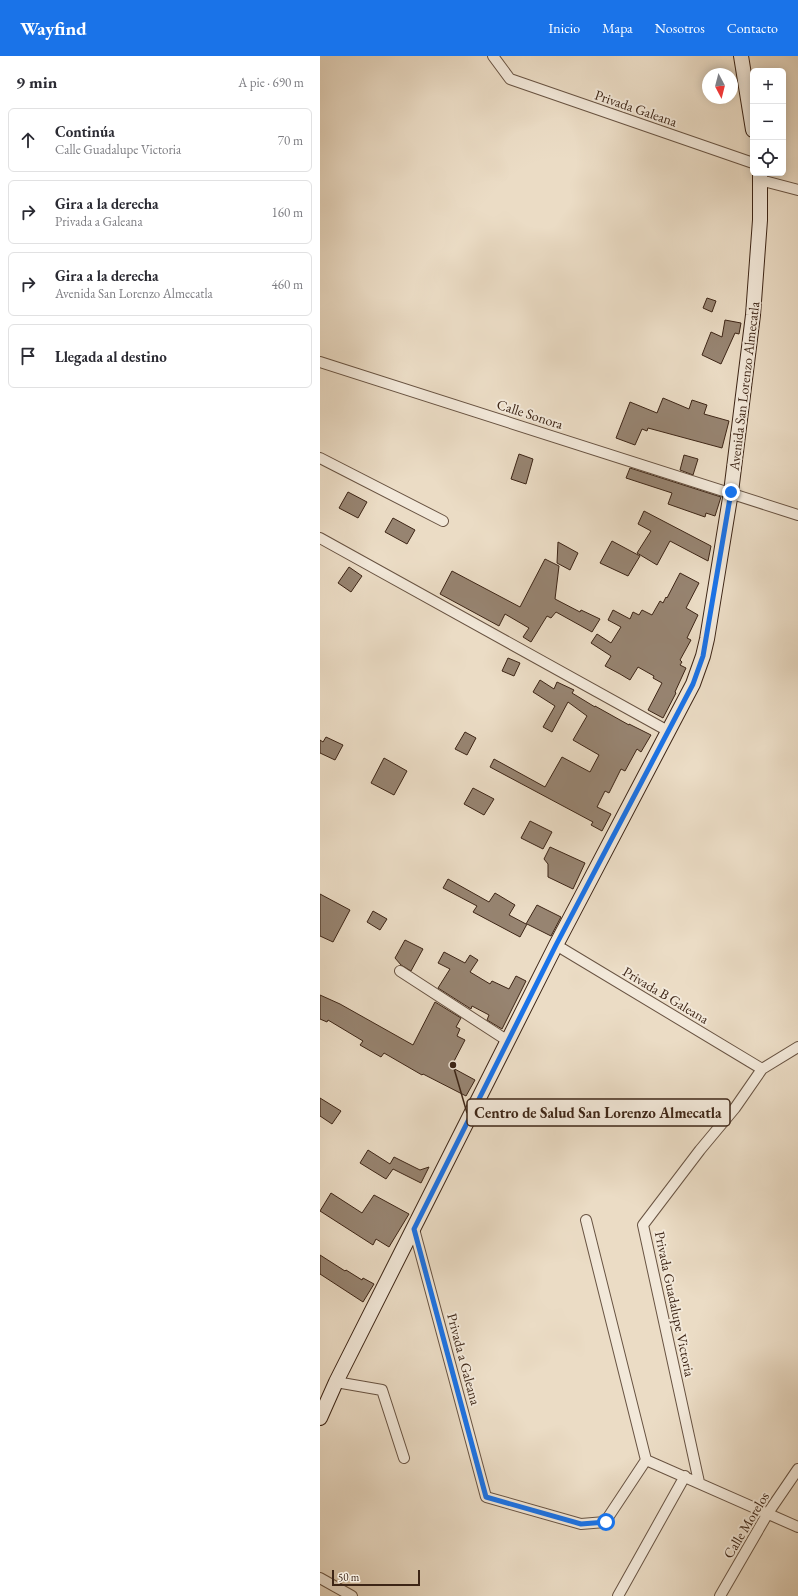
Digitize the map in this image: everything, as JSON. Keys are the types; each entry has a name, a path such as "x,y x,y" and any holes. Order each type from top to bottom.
{"main road":[{"path":"741,56 750,112"},
{"name":"Avenida San Lorenzo Almecatla","path":"320,1418 336,1382 556,945 693,684 703,656 731,492 753,315 760,220 760,176"}],"street":[{"name":"Privada Galeana","path":"493,56 510,79 750,162"},
{"path":"760,176 798,190"},
{"name":"Calle Sonora","path":"320,362 731,492 798,515"},
{"path":"320,458 443,521"},
{"path":"320,538 668,731"},
{"name":"Privada B Galeana","path":"556,945 762,1069"},
{"path":"400,971 508,1041"},
{"name":"Privada Guadalupe Victoria","path":"699,1482 643,1225 687,1166 735,1108 762,1069 798,1047"},
{"path":"586,1220 646,1460 699,1482 798,1527"},
{"name":"Privada a Galeana","path":"414,1229 486,1497 581,1524 606,1522 646,1460"},
{"path":"336,1382 382,1390 404,1458"},
{"name":"Calle Morelos","path":"720,1596 768,1513 798,1469"},
{"path":"618,1596 685,1476"},
{"path":"320,1578 352,1596"}],"building":[{"path":"707,298 716,301 712,312 703,308"},
{"path":"725,320 741,323 739,334 735,333 721,364 702,355 711,332 722,337"},
{"path":"663,398 689,409 692,400 707,405 704,414 729,421 722,448 648,428 647,431 642,429 635,445 616,438 630,402 657,413"},
{"path":"519,454 533,459 526,484 511,479"},
{"path":"684,455 698,459 693,475 680,470"},
{"path":"630,468 721,497 715,516 706,513 705,517 668,504 672,493 626,478"},
{"path":"348,492 367,502 358,518 339,508"},
{"path":"644,511 711,546 708,561 670,541 657,565 637,553 651,531 638,524"},
{"path":"393,518 415,530 407,544 385,532"},
{"path":"612,541 640,556 628,576 600,563"},
{"path":"558,542 578,553 570,570 557,563"},
{"path":"545,559 559,566 555,599 580,612 581,610 600,619 592,632 556,612 551,618 547,616 531,642 523,637 529,628 505,614 499,626 440,594 452,571 520,607"},
{"path":"349,567 362,576 351,592 338,583"},
{"path":"680,573 699,583 686,608 698,615 687,638 691,640 680,660 682,662 680,665 686,668 675,692 676,693 663,718 648,710 662,683 653,678 654,676 638,667 630,680 605,666 611,656 591,643 597,634 611,643 621,627 608,620 613,610 630,619 633,612 639,615 642,610 652,615 660,601 663,603 666,597 667,598"},
{"path":"508,658 520,663 514,676 502,671"},
{"path":"540,680 554,689 557,682 574,690 572,693 595,707 651,735 641,752 637,749 625,771 621,769 609,793 605,791 597,807 611,814 602,831 591,825 593,822 490,767 494,759 545,787 562,757 590,772 599,755 573,740 587,716 568,702 552,732 543,727 555,706 533,692"},
{"path":"465,732 476,738 467,755 455,749"},
{"path":"326,737 343,745 335,760 320,753 320,740 323,742"},
{"path":"384,758 407,771 394,795 371,783"},
{"path":"473,788 494,799 484,815 464,804"},
{"path":"530,821 552,832 543,849 521,838"},
{"path":"550,847 585,863 573,889 548,877 548,864 544,859"},
{"path":"448,879 489,902 495,893 515,905 509,915 526,924 537,905 561,917 551,936 527,924 520,937 473,912 477,906 443,888"},
{"path":"320,894 350,910 333,942 320,936"},
{"path":"373,911 387,919 380,930 367,922"},
{"path":"405,940 423,949 411,971 401,965 395,958"},
{"path":"444,952 465,963 470,955 478,960 470,972 490,984 492,981 509,989 516,976 526,981 502,1029 487,1020 489,1015 472,1006 471,1009 438,988 450,969 438,963"},
{"path":"320,995 340,1004 413,1045 435,1002 461,1018 456,1027 460,1029 457,1036 465,1040 451,1067 475,1080 466,1096 423,1074 422,1075 384,1053 381,1057 360,1045 363,1041 328,1020 327,1022 320,1019"},
{"path":"320,1098 341,1111 332,1124 320,1116"},
{"path":"368,1150 390,1164 394,1157 420,1170 429,1167 421,1183 393,1169 386,1179 360,1163"},
{"path":"331,1193 362,1213 374,1195 409,1214 389,1247 376,1239 373,1245 320,1211"},
{"path":"320,1255 345,1271 346,1270 362,1280 363,1278 374,1284 363,1302 320,1274"}],"place":[{"name":"Centro de Salud San Lorenzo Almecatla","path":"453,1065"}],"route":[{"path":"606,1522 581,1524 486,1497 414,1229 556,945 693,684 703,656 707,639 731,492"}]}
